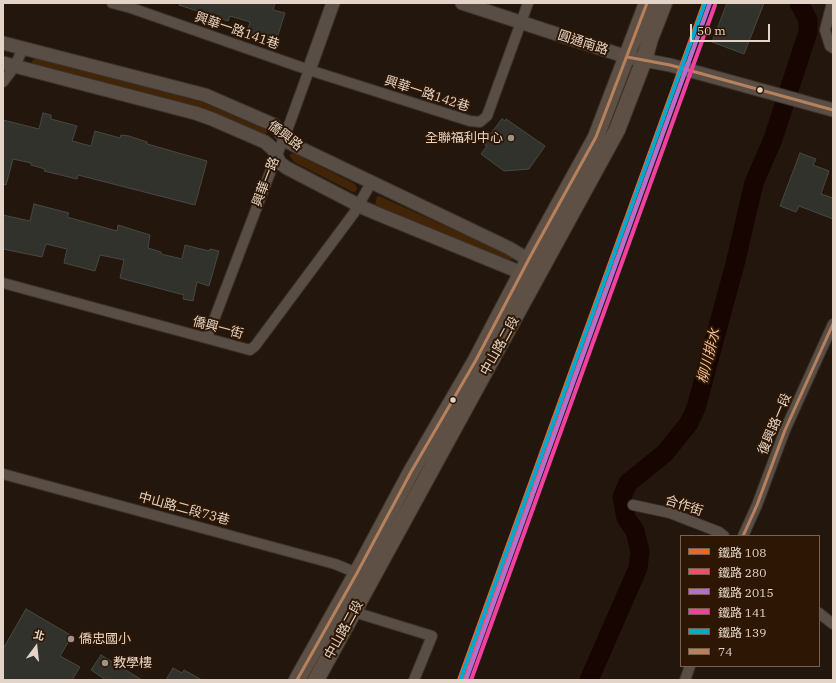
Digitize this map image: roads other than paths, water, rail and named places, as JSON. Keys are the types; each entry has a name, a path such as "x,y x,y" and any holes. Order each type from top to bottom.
{"main road":[{"name":"中山路二段","path":"297,680 411,472 476,360 596,137 647,3"},
{"name":"中山路二段","path":"316,680 617,130 664,3"}],"street":[{"name":"興華一路141巷","path":"112,3 131,8 309,70"},
{"name":"興華一路","path":"207,338 284,137 333,3"},
{"name":"圓通南路","path":"462,3 627,57 670,64 833,110"},
{"path":"521,23 528,3"},
{"path":"832,3 825,30 830,46 833,48"},
{"name":"興華一路142巷","path":"309,70 470,121 480,122 487,116 521,23"},
{"name":"僑興路","path":"3,42 205,95 274,125 288,142 318,158 509,248 525,267"},
{"path":"3,82 9,65 23,48"},
{"name":"僑興路","path":"9,65 200,115 265,142 273,149 280,163 287,168 378,214 525,267"},
{"name":"僑興一街","path":"3,283 250,350 255,346 359,205 371,183"},
{"name":"復興路一段","path":"743,535 757,505 786,430 833,324"},
{"name":"中山路二段73巷","path":"3,474 335,564 357,573"},
{"name":"合作街","path":"633,505 670,513 719,532 723,535"},
{"path":"354,612 432,636 414,680"},
{"path":"820,614 833,624"},
{"path":"685,680 690,667"}],"waterway":[{"name":"柳川排水","path":"589,680 638,568 640,551 635,531 626,518 622,497 628,483 665,453 689,423 696,408 735,264 754,183 773,139 808,32 808,20 799,3"}],"rail line":[{"name":"108","path":"459,680 704,3"},
{"name":"139","path":"461,678 705,3"},
{"name":"2015","path":"466,680 710,3"},
{"name":"280","path":"464,680 709,5"},
{"name":"141","path":"471,680 715,5"}],"place":[{"name":"全聯福利中心","path":"511,138"},
{"name":"僑忠國小","path":"71,639"},
{"name":"教學樓","path":"105,663"}]}
